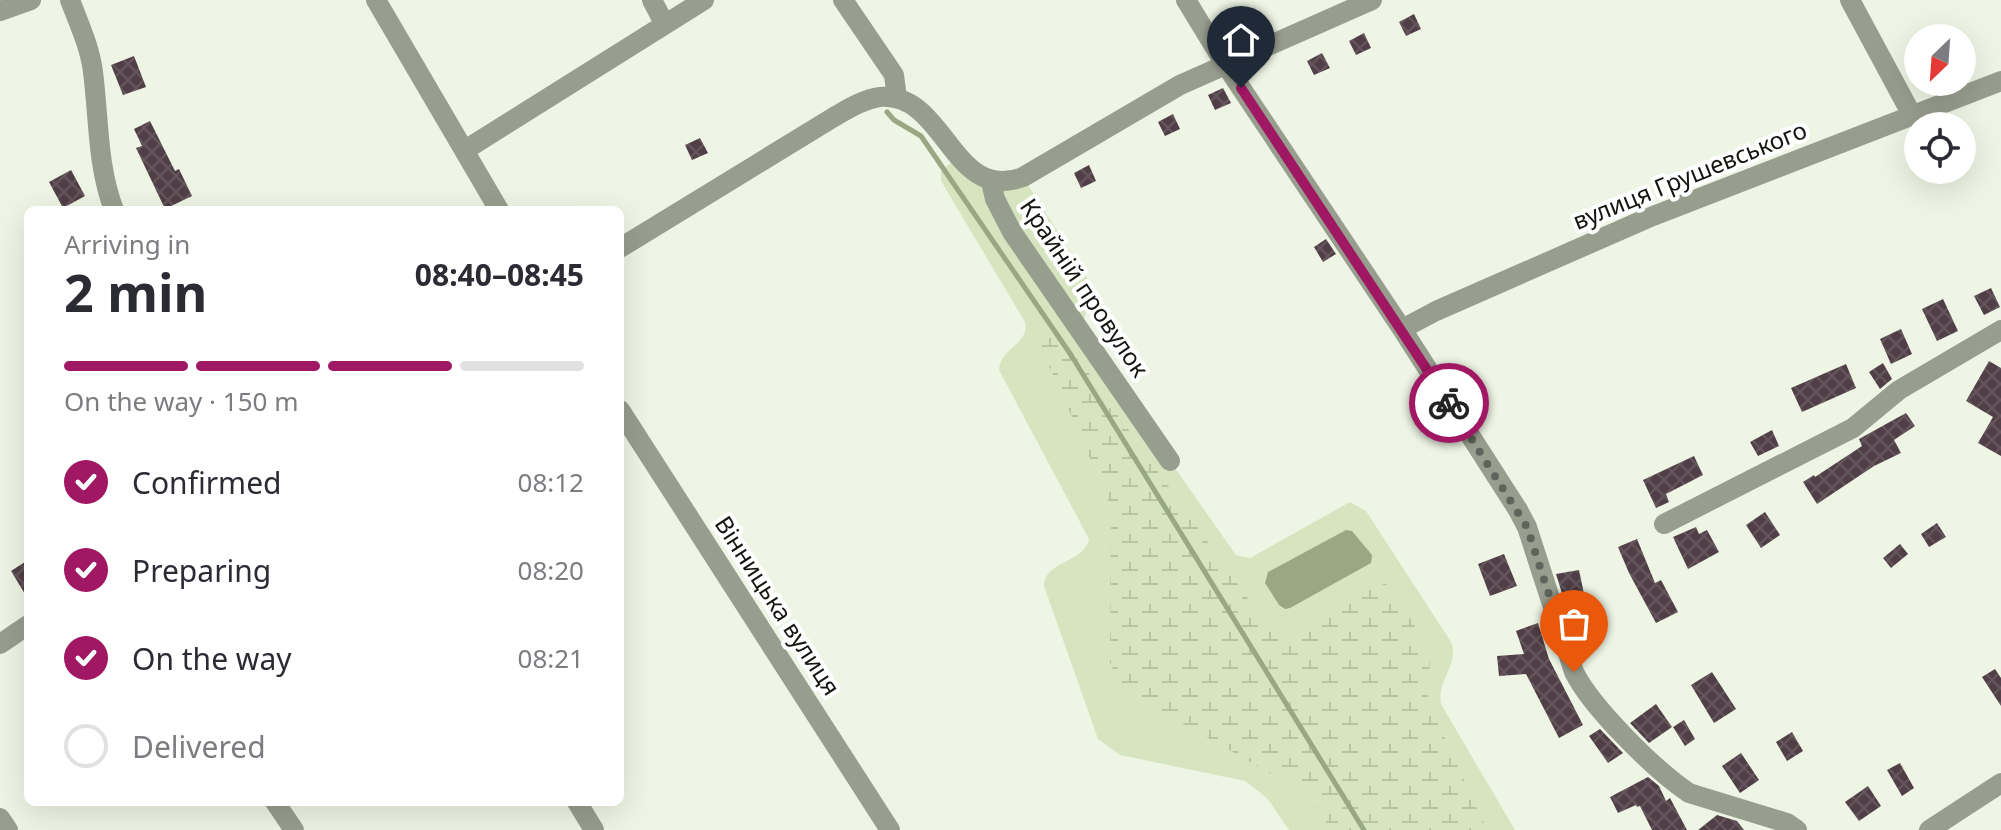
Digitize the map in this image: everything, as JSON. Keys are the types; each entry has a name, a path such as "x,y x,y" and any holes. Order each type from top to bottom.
{"street":[{"path":"0,11 31,0"},
{"path":"70,0 93,69 104,177 113,206"},
{"path":"376,0 497,206"},
{"path":"652,0 664,23"},
{"path":"465,150 704,0"},
{"path":"624,246 845,111 874,98 897,98 894,75 843,0"},
{"path":"1186,0 1518,510 1527,527 1574,672 1591,698 1655,764 1689,793 1787,823 1797,830"},
{"path":"991,182 1007,183 1023,177 1180,85 1372,0"},
{"path":"1850,0 1910,112"},
{"name":"вулиця Грушевського","path":"1925,112 2001,81"},
{"name":"Крайній провулок","path":"897,98 919,110 965,163 978,176 991,182 995,199 1012,232 1170,461"},
{"name":"вулиця Грушевського","path":"1402,329 1436,311 1648,218 1904,120"},
{"path":"1664,524 1853,428 1899,390 2001,330"},
{"name":"Вінницька вулиця","path":"624,416 890,830"},
{"path":"0,644 24,628"},
{"path":"1929,830 2001,783"},
{"path":"278,806 294,830"},
{"path":"579,806 594,830"},
{"path":"0,818 8,830"}],"green space":[{"path":"959,156 965,163 1023,177 1089,281 1093,295 1082,324 1170,461 1236,555 1250,558 1350,502 1366,511 1451,642 1453,658 1442,688 1441,704 1515,830 1289,830 1267,798 1245,781 1120,755 1098,739 1044,586 1050,571 1080,553 1089,539 999,370 1004,356 1023,336 1025,322 941,181 941,171"},
{"path":"1047,321 1059,331 1275,633 1296,631 1372,585 1386,584 1393,589 1429,659 1429,704 1487,830 1331,830 1310,796 1122,689 1110,663 1111,513 1108,499 1038,341 1040,327"}],"shaded area":[{"path":"1346,530 1352,531 1372,555 1371,563 1290,608 1279,605 1265,583 1268,572"}],"building":[{"path":"1414,14 1421,29 1406,36 1399,22"},
{"path":"1364,33 1371,48 1356,55 1349,41"},
{"path":"1322,53 1330,68 1314,75 1307,61"},
{"path":"134,56 146,87 123,95 111,65"},
{"path":"1223,88 1231,103 1215,110 1208,95"},
{"path":"1173,114 1180,129 1165,136 1158,122"},
{"path":"150,121 175,171 179,169 192,196 171,206 164,206 136,148 142,146 134,129"},
{"path":"700,138 708,153 692,160 685,145"},
{"path":"1089,165 1096,181 1081,188 1074,173"},
{"path":"71,170 85,196 62,206 49,182"},
{"path":"1326,239 1336,254 1323,262 1314,247"},
{"path":"1991,288 2000,307 1984,315 1974,296"},
{"path":"1943,299 1958,331 1937,341 1922,309"},
{"path":"1901,329 1912,354 1891,364 1880,339"},
{"path":"1989,361 2001,368 2001,456 1978,443 1993,417 1966,401"},
{"path":"1883,363 1892,379 1880,389 1869,372"},
{"path":"1846,364 1856,388 1802,412 1791,388"},
{"path":"1906,413 1915,426 1894,440 1901,453 1874,466 1817,504 1803,482 1862,446 1859,439"},
{"path":"1772,430 1779,446 1758,456 1750,442"},
{"path":"1694,456 1703,475 1666,494 1669,502 1656,508 1643,480"},
{"path":"1765,512 1780,535 1761,548 1746,525"},
{"path":"1937,523 1946,537 1929,547 1921,534"},
{"path":"1696,527 1699,534 1707,530 1719,552 1688,569 1673,537"},
{"path":"1637,539 1655,583 1661,580 1678,612 1656,623 1618,547"},
{"path":"1900,544 1908,554 1891,568 1883,558"},
{"path":"1504,554 1517,586 1490,596 1478,564"},
{"path":"24,563 24,592 11,571"},
{"path":"1579,570 1585,599 1565,603 1556,574"},
{"path":"1538,623 1549,659 1583,725 1559,738 1526,674 1499,676 1497,656 1524,654 1516,631"},
{"path":"1995,669 2001,678 2001,706 1982,677"},
{"path":"1712,672 1736,709 1714,723 1691,685"},
{"path":"1656,704 1672,727 1649,743 1630,723"},
{"path":"1684,720 1695,739 1685,746 1673,727"},
{"path":"1600,729 1623,753 1608,763 1589,736"},
{"path":"1792,732 1803,751 1787,761 1776,742"},
{"path":"1741,753 1759,780 1740,793 1722,766"},
{"path":"1900,763 1914,788 1902,796 1887,770"},
{"path":"1648,777 1659,786 1666,801 1670,798 1687,830 1652,830 1640,806 1636,805 1618,813 1610,797"},
{"path":"1868,786 1881,806 1859,821 1845,802"},
{"path":"1717,815 1737,821 1744,830 1698,830"}],"waterway":[{"path":"887,112 894,120 921,136 1071,355 1364,830"}],"way so far":[{"path":"1449,403 1527,527 1574,672"}],"route":[{"path":"1241,88 1449,403"}]}
